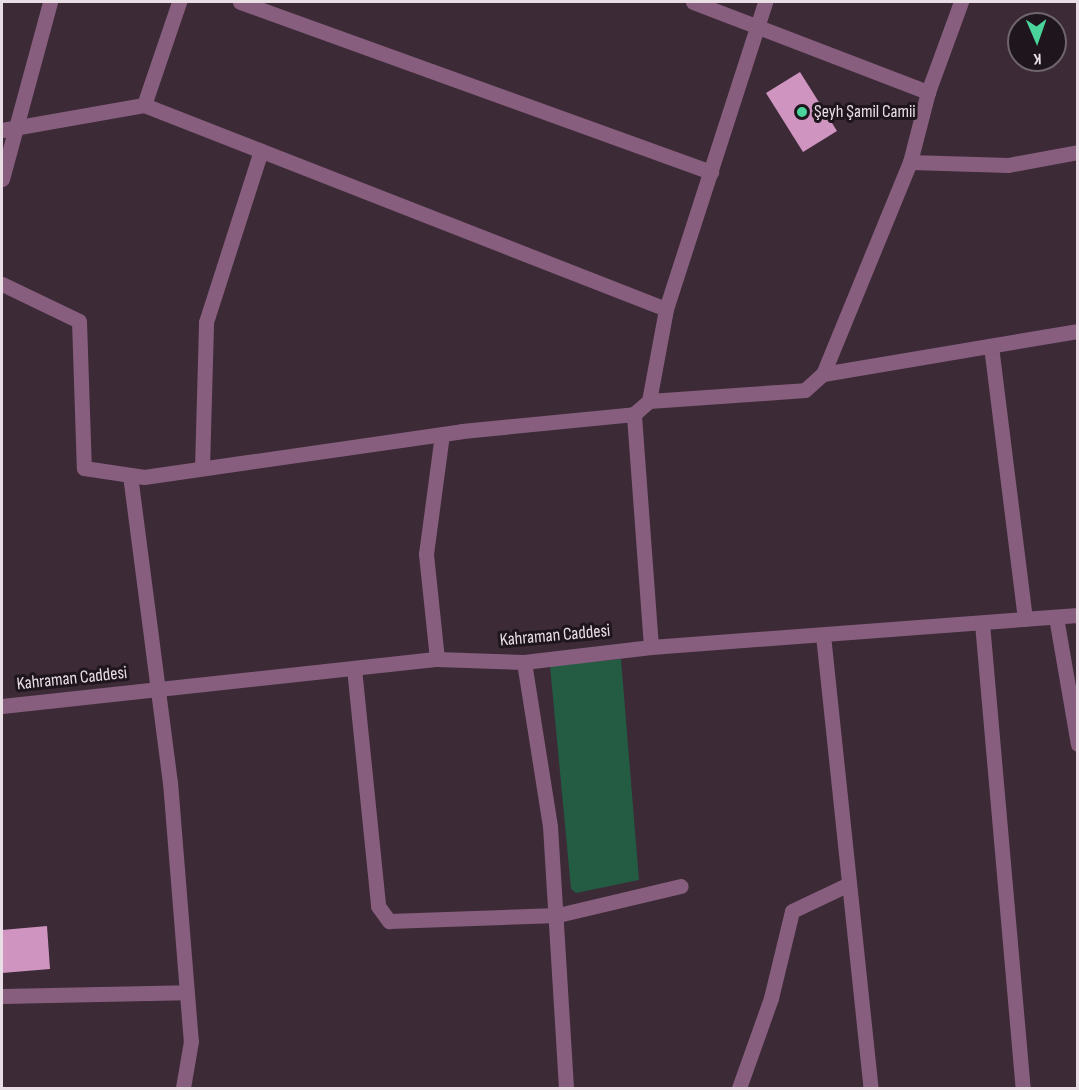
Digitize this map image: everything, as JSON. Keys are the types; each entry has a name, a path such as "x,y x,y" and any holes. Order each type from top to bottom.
{"street":[{"path":"2,179 8,130 50,2"},
{"path":"144,105 179,2"},
{"path":"240,2 711,172"},
{"path":"693,2 928,92"},
{"path":"649,401 666,309 765,2"},
{"path":"2,284 79,321 84,468 130,474 202,468 442,434 634,414 649,401 806,390 823,374 910,162 928,92 962,2"},
{"path":"8,130 144,105 666,309"},
{"path":"202,468 206,322 261,151"},
{"path":"910,162 1008,165 1077,152"},
{"path":"823,374 1077,331"},
{"path":"991,346 1025,619"},
{"path":"634,414 651,647"},
{"path":"438,659 426,554 442,434"},
{"path":"130,474 161,690 191,1041 183,1089"},
{"name":"Kahraman Caddesi","path":"2,706 438,659 524,662 651,647 1077,615"},
{"path":"1056,617 1077,744"},
{"path":"982,623 1023,1089"},
{"path":"823,635 871,1089"},
{"path":"524,662 558,915 566,1089"},
{"path":"354,668 378,906 389,921 558,915 681,886"},
{"path":"739,1089 771,998 792,911 849,884"},
{"path":"2,996 186,992"}],"green space":[{"path":"621,659 639,880 576,893 571,889 550,666"}],"building":[{"name":"Şeyh Şamil Camii","path":"800,72 837,131 803,152 766,93"},
{"path":"47,926 50,969 2,973 2,930"}],"place":[{"name":"Şeyh Şamil Camii","path":"802,112"}]}
